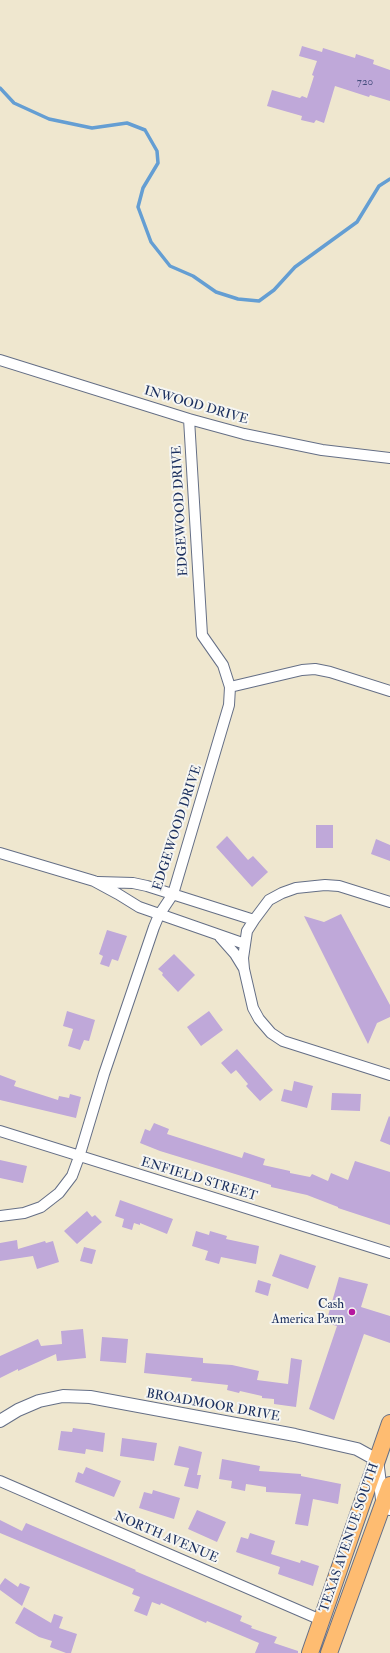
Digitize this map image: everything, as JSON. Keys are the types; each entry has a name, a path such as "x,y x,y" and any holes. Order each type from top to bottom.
{"main road":[{"name":"TEXAS AVENUE SOUTH","path":"310,1653 390,1423"},
{"name":"TEXAS AVENUE SOUTH","path":"329,1653 386,1508 390,1485"}],"street":[{"name":"INWOOD DRIVE","path":"0,360 189,419 244,434 322,450 390,458"},
{"name":"EDGEWOOD DRIVE","path":"0,1216 24,1213 42,1207 59,1193 72,1176 104,1074 159,914 173,894 229,705 230,687 223,665 202,635 189,419"},
{"path":"230,687 302,670 315,669 330,672 390,691"},
{"path":"0,853 94,882 139,907 245,944"},
{"path":"94,882 133,883 147,886 254,920"},
{"path":"390,902 339,886 311,886 289,890 269,900 247,932 244,969 253,1008 259,1019 271,1033 283,1041 390,1075"},
{"path":"219,935 235,954 244,969"},
{"name":"ENFIELD STREET","path":"0,1131 79,1157 390,1253"},
{"name":"BROADMOOR DRIVE","path":"0,1421 23,1407 39,1401 63,1396 90,1397 294,1435 357,1449 377,1460"},
{"path":"377,1460 386,1508"},
{"name":"NORTH AVENUE","path":"0,1481 321,1620"}],"building":[{"path":"302,46 322,52 323,48 355,58 356,54 374,60 373,64 390,70 390,101 370,95 369,97 335,86 324,123 316,120 314,123 301,120 302,116 267,106 272,90 300,98 302,96 307,98 317,61 299,56"},
{"path":"316,825 333,825 333,848 316,848"},
{"path":"227,836 248,860 253,856 268,872 252,887 216,847"},
{"path":"376,839 390,845 390,861 371,854"},
{"path":"341,914 390,1005 390,1017 377,1023 368,1044 304,916 324,922"},
{"path":"107,930 127,936 118,961 112,959 109,967 100,964 103,956 99,954"},
{"path":"174,954 195,975 178,992 158,969"},
{"path":"67,1011 95,1020 89,1041 84,1040 80,1050 68,1046 73,1029 63,1026"},
{"path":"209,1011 223,1030 201,1046 187,1027"},
{"path":"237,1049 273,1090 260,1101 246,1086 248,1084 236,1070 231,1074 221,1063"},
{"path":"0,1075 16,1081 14,1086 58,1100 59,1096 69,1098 70,1094 81,1097 76,1118 0,1100"},
{"path":"294,1081 313,1086 307,1108 281,1101 284,1089 292,1091"},
{"path":"332,1093 361,1094 360,1111 331,1110"},
{"path":"389,1116 390,1117 390,1145 380,1141"},
{"path":"154,1123 169,1129 167,1134 242,1158 244,1152 265,1159 263,1165 310,1177 312,1174 328,1181 331,1173 348,1180 355,1161 390,1172 390,1225 338,1208 307,1195 271,1187 271,1185 160,1151 140,1143 145,1129 150,1131"},
{"path":"0,1160 27,1166 23,1183 0,1178"},
{"path":"120,1200 173,1219 167,1234 140,1223 140,1225 134,1223 132,1230 122,1227 124,1219 115,1216"},
{"path":"87,1211 92,1217 95,1215 102,1222 77,1244 64,1231"},
{"path":"196,1231 209,1235 210,1231 227,1236 226,1239 259,1246 256,1264 221,1257 219,1264 205,1260 208,1251 192,1246"},
{"path":"17,1240 18,1249 45,1241 46,1243 53,1241 59,1262 37,1269 33,1256 0,1261 0,1243"},
{"path":"84,1247 96,1250 92,1264 80,1261"},
{"path":"280,1254 316,1266 308,1289 272,1276"},
{"path":"339,1277 368,1284 361,1307 390,1316 390,1343 364,1334 334,1420 309,1409 337,1326 326,1323"},
{"path":"258,1280 271,1284 268,1296 255,1292"},
{"path":"83,1329 86,1358 57,1361 56,1354 0,1378 0,1356 38,1339 41,1346 62,1344 61,1331"},
{"path":"102,1337 128,1339 126,1363 100,1361"},
{"path":"146,1353 203,1358 203,1363 232,1365 259,1371 257,1380 288,1384 291,1358 302,1360 296,1407 274,1404 274,1399 262,1398 262,1396 240,1391 239,1393 227,1390 228,1385 191,1381 192,1378 144,1373"},
{"path":"73,1428 105,1433 103,1452 86,1449 85,1454 58,1450 61,1431 72,1432"},
{"path":"122,1438 157,1443 154,1461 120,1456"},
{"path":"179,1446 202,1452 197,1475 201,1475 198,1489 184,1486 189,1468 174,1465"},
{"path":"222,1459 260,1466 259,1471 301,1474 301,1476 341,1484 338,1504 313,1499 308,1526 295,1524 301,1494 266,1492 266,1487 246,1484 245,1491 231,1488 232,1481 219,1479"},
{"path":"86,1467 121,1481 114,1497 75,1482 78,1472 83,1474"},
{"path":"153,1490 180,1498 174,1519 139,1508 144,1492 152,1494"},
{"path":"197,1510 226,1522 217,1542 188,1529"},
{"path":"0,1520 22,1531 26,1523 242,1616 240,1621 252,1626 251,1628 277,1637 274,1643 298,1651 298,1653 255,1653 259,1643 207,1621 206,1623 161,1603 160,1605 152,1602 147,1616 134,1611 140,1597 132,1594 134,1589 0,1533"},
{"path":"250,1533 275,1541 271,1554 300,1563 301,1560 319,1566 313,1586 278,1574 280,1567 236,1552 241,1537 248,1539"},
{"path":"5,1578 18,1587 20,1583 30,1587 22,1606 0,1590 0,1585"},
{"path":"24,1607 51,1623 54,1614 63,1617 59,1628 77,1634 71,1653 66,1653 50,1647 52,1641 39,1637 15,1623"}],"waterway":[{"path":"0,88 14,103 49,119 92,128 127,123 145,130 157,151 158,163 143,188 138,207 151,242 170,266 193,276 216,292 238,299 259,301 274,290 295,267 357,222 379,186 390,179"}],"place":[{"name":"Cash America Pawn","path":"352,1312"}]}
